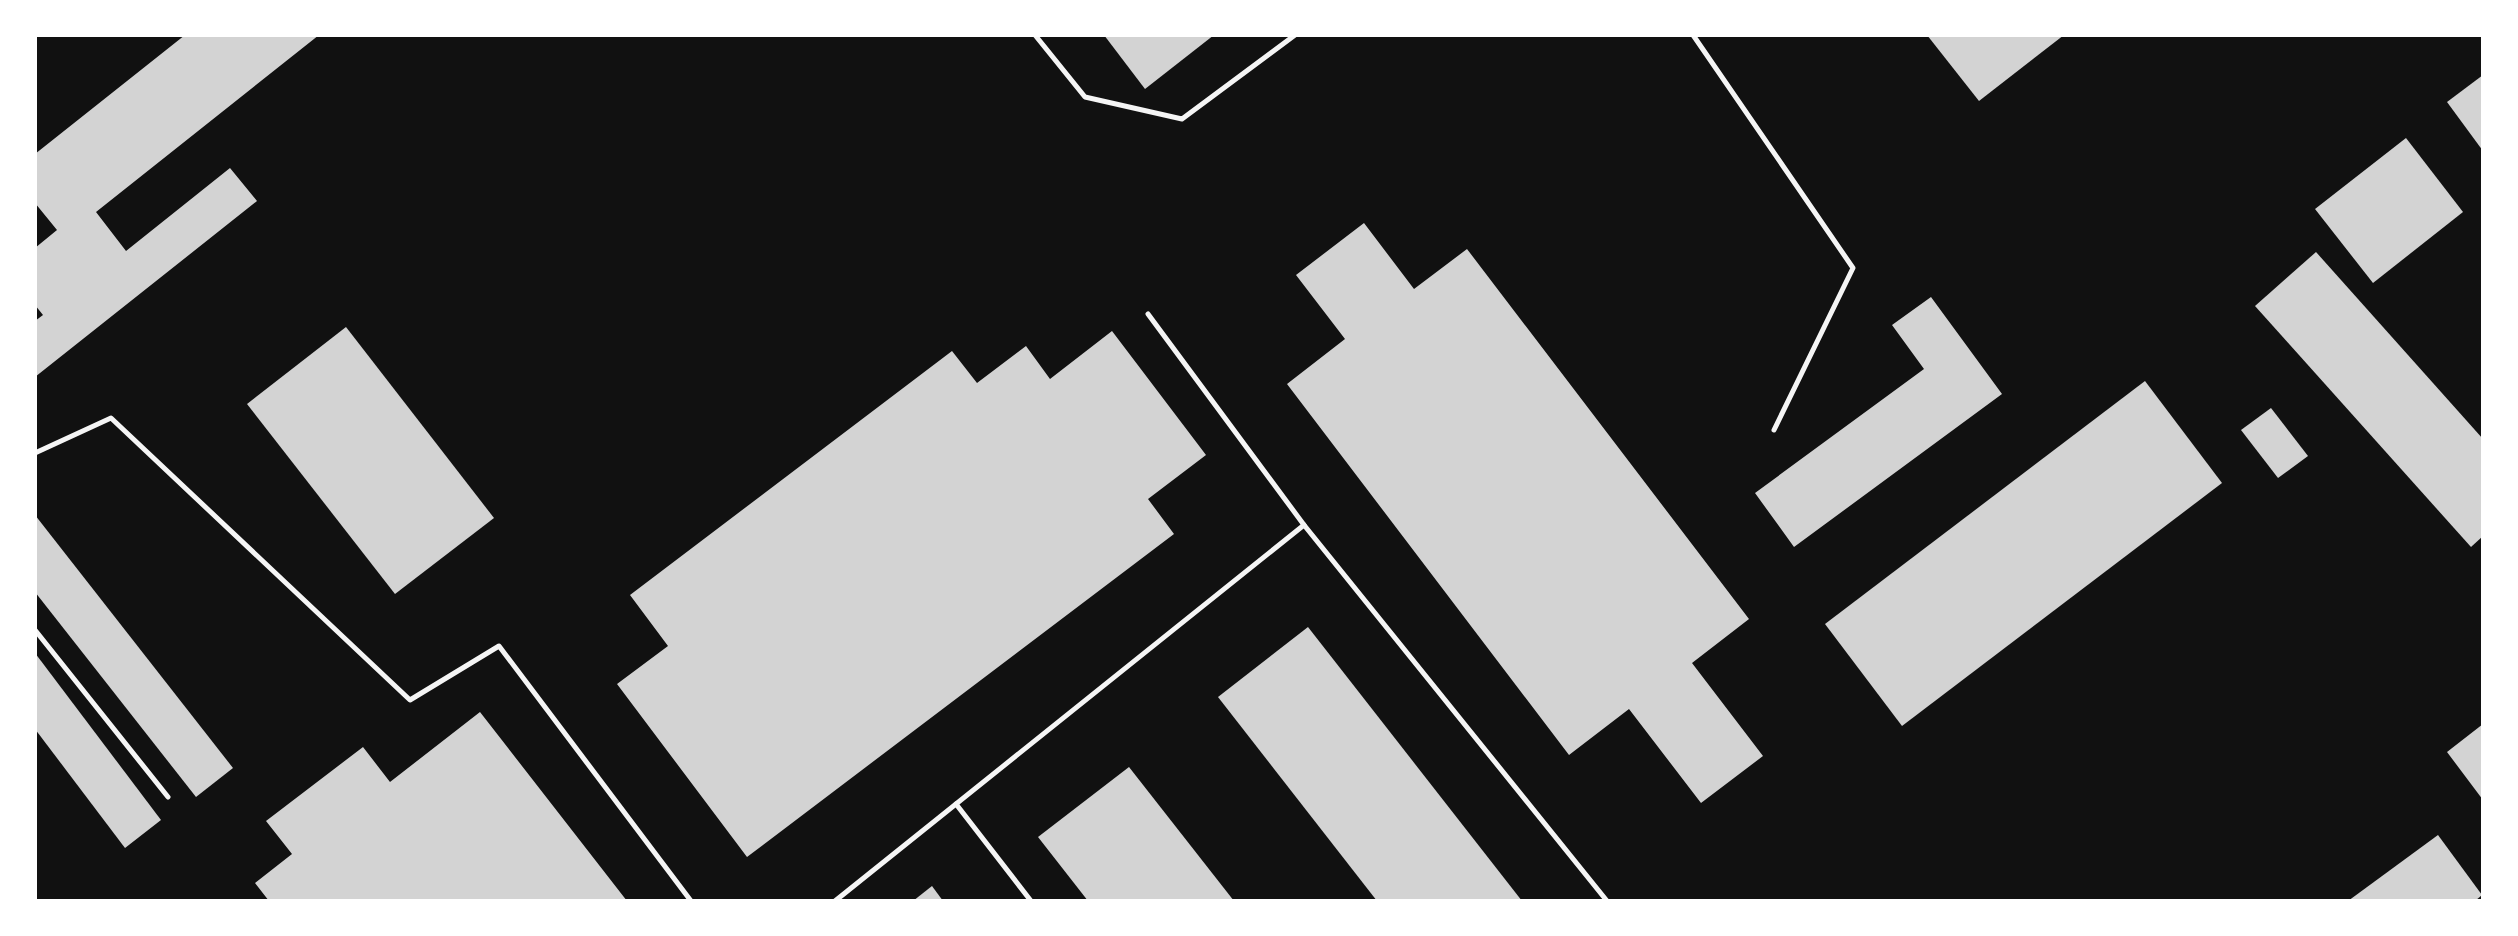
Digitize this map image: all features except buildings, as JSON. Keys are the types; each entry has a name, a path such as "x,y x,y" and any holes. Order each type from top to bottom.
{"lane":[{"path":"1035,35 1085,97 1182,119 1295,35"},
{"path":"1693,35 1853,268 1774,430"},
{"path":"1148,314 1304,525 1607,901"},
{"path":"35,453 111,418 410,700 499,646 691,901"},
{"path":"835,901 1304,525"},
{"path":"35,630 168,797"},
{"path":"956,804 1031,901"}]}
